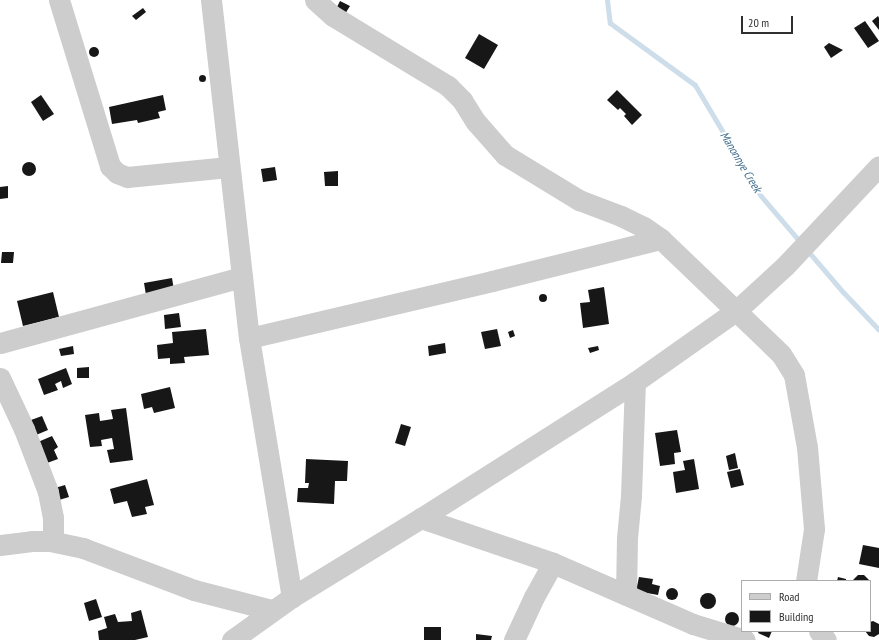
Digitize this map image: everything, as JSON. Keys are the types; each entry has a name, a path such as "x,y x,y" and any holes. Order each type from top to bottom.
{"street":[{"path":"59,0 110,166 117,173 127,177 229,168"},
{"path":"211,0 249,338 292,597"},
{"path":"315,0 333,16 448,86 462,100 476,122 505,154 579,200 621,216 644,227 661,239 737,310 781,354 794,375 807,447 814,529 806,580"},
{"path":"232,640 292,597 421,518 635,382 737,310 785,266 879,166"},
{"path":"249,338 492,281 661,239"},
{"path":"0,344 242,277"},
{"path":"0,378 24,429 48,492 52,518 52,532 50,541"},
{"path":"626,595 626,538 631,496 635,382"},
{"path":"421,518 553,563 693,624 745,640"},
{"path":"0,545 32,541 50,541 102,554 194,590 272,610"},
{"path":"514,640 534,597 553,563"},
{"path":"820,632 826,640"}],"building":[{"path":"340,1 350,6 345,14 336,9"},
{"path":"143,8 146,12 136,20 132,16"},
{"path":"878,16 879,18 879,30 872,21"},
{"path":"865,21 879,41 868,48 854,28"},
{"path":"479,34 498,45 484,69 465,58"},
{"path":"829,43 843,50 831,58 824,47"},
{"path":"92,47 96,47 98,48 98,56 92,57 89,54 89,50"},
{"path":"202,74 205,75 205,81 202,82 199,81 198,78 199,75"},
{"path":"617,90 642,115 632,125 624,116 626,114 620,108 618,110 607,100"},
{"path":"41,95 54,114 43,121 31,102"},
{"path":"163,95 166,110 158,112 160,118 138,123 137,120 112,124 109,107"},
{"path":"26,162 32,162 36,166 36,172 32,176 26,176 22,172 22,166"},
{"path":"275,167 277,180 263,182 261,169"},
{"path":"338,171 338,186 325,186 324,172"},
{"path":"8,186 8,198 0,199 0,187"},
{"path":"2,252 14,252 13,263 1,263"},
{"path":"172,278 174,290 146,295 144,283"},
{"path":"604,287 609,324 583,328 580,303 590,302 588,290"},
{"path":"53,292 59,317 23,326 17,301"},
{"path":"541,294 545,294 547,298 545,302 541,302 539,300 539,296"},
{"path":"179,313 181,327 165,329 164,315"},
{"path":"206,329 209,355 184,357 185,363 170,364 170,358 158,359 157,345 173,343 172,332"},
{"path":"497,329 501,346 485,349 481,332"},
{"path":"513,330 515,336 510,338 508,332"},
{"path":"445,343 446,353 429,356 428,346"},
{"path":"73,346 74,354 61,356 59,349"},
{"path":"598,346 599,350 590,353 588,348"},
{"path":"89,367 89,378 77,378 77,368"},
{"path":"66,368 72,384 63,388 61,381 55,384 58,390 44,395 38,379"},
{"path":"170,387 175,408 154,413 152,407 144,409 141,394"},
{"path":"126,408 133,460 110,463 107,450 114,449 112,438 101,440 102,446 90,447 85,415 99,413 100,421 113,419 111,410"},
{"path":"42,416 48,430 36,435 31,420"},
{"path":"401,424 411,427 405,446 395,443"},
{"path":"677,430 681,452 674,453 675,464 660,466 655,433"},
{"path":"52,436 58,447 54,450 58,459 47,463 38,442"},
{"path":"735,453 738,468 729,470 726,456"},
{"path":"306,459 348,461 347,481 335,481 334,504 297,502 298,488 308,488 309,483 305,483"},
{"path":"694,459 699,489 676,493 673,472 685,470 683,461"},
{"path":"740,469 744,485 731,488 727,472"},
{"path":"147,479 154,505 145,507 147,514 132,517 127,501 114,504 110,489"},
{"path":"65,485 69,497 59,500 55,488"},
{"path":"863,545 879,548 879,568 859,564"},
{"path":"858,575 864,575 869,580 853,580"},
{"path":"639,577 653,579 652,584 660,586 658,595 636,591"},
{"path":"838,577 846,579 846,580 837,580"},
{"path":"670,588 674,588 678,594 674,600 670,600 666,596 666,592"},
{"path":"708,593 715,598 716,601 711,608 708,609 701,604 700,601 705,594"},
{"path":"96,599 102,617 89,621 84,603"},
{"path":"141,610 148,637 135,640 99,640 98,631 107,628 104,617 115,614 118,622 132,621 131,613"},
{"path":"729,612 735,612 739,616 739,622 735,626 729,626 725,622 725,616"},
{"path":"871,622 879,624 879,634 874,637 869,636 866,632 871,632"},
{"path":"424,627 441,627 441,640 424,640"},
{"path":"758,632 772,632 769,638"},
{"path":"476,634 492,636 491,640 476,640"}],"waterway":[{"name":"Manonnye Creek","path":"607,0 610,23 695,85 761,196 801,243"},
{"name":"Manonnye Creek","path":"807,250 843,292 879,330"}]}
